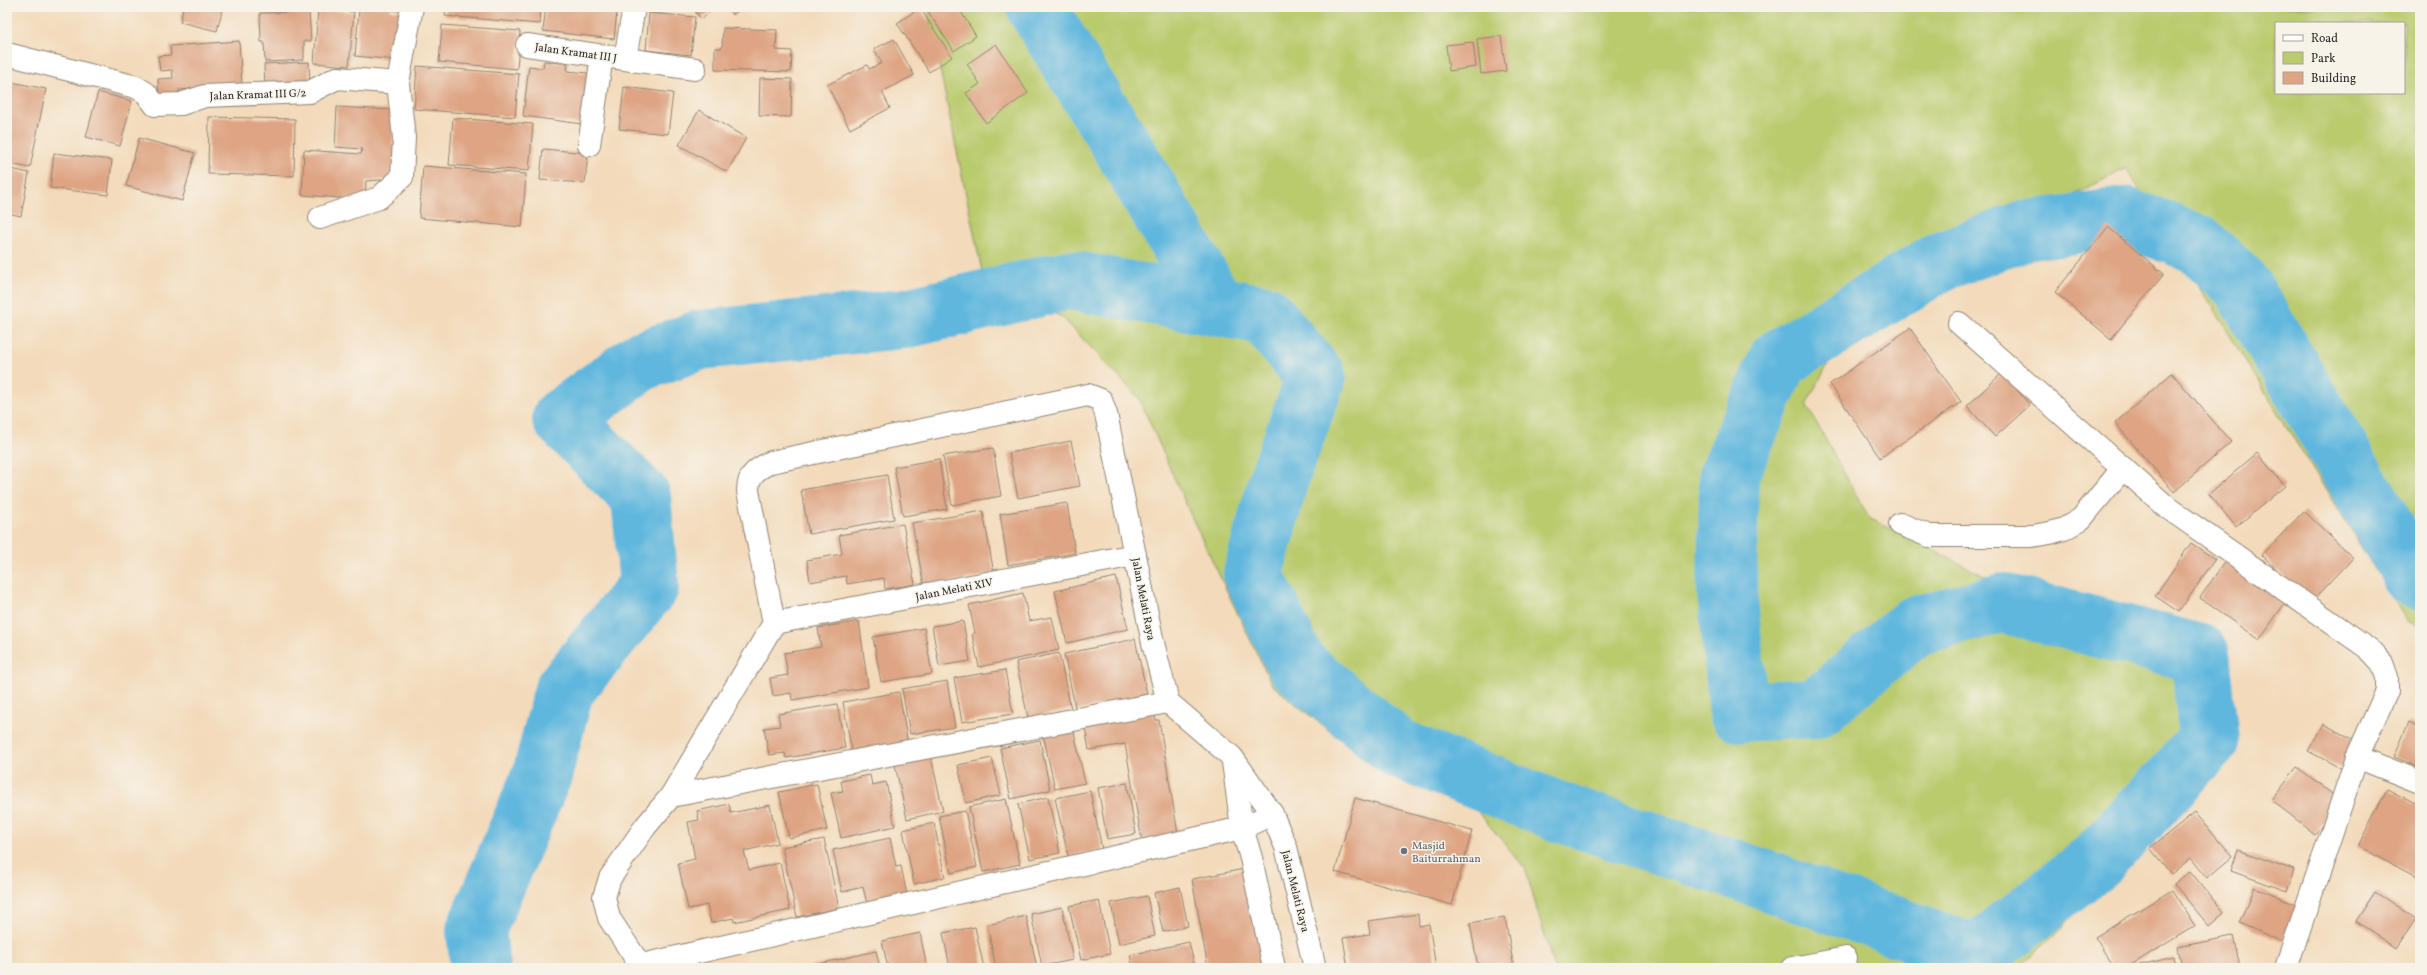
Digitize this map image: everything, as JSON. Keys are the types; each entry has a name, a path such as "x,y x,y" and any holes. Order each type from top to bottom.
{"street":[{"path":"320,218 379,198 402,177 404,138 398,83 412,7"},
{"name":"Jalan Kramat III J","path":"625,59 634,7"},
{"name":"Jalan Kramat III J","path":"527,45 695,69"},
{"name":"Jalan Kramat III G/2","path":"7,54 136,87 146,93 155,105 180,104 205,96 310,92 336,78 398,83"},
{"path":"588,145 602,56"},
{"path":"1959,323 2168,508 2369,649 2382,663 2387,677 2387,691 2357,757 2286,968"},
{"name":"Jalan Melati Raya","path":"774,623 748,491 748,480 758,468 771,462 1077,396 1095,396 1101,400 1106,414 1153,642 1168,702 1232,757 1272,814 1286,848 1315,968"},
{"path":"1900,524 1929,536 2032,536 2050,533 2064,529 2081,519 2122,468"},
{"name":"Jalan Melati XIV","path":"774,623 1135,555"},
{"path":"774,623 671,796 645,827 610,878 604,897 609,918 642,967 1242,828 1272,814"},
{"path":"671,796 1168,702"},
{"path":"1232,757 1242,828 1251,858 1274,968"},
{"path":"2357,757 2420,782"},
{"path":"1792,968 1846,958"}],"green space":[{"path":"927,7 2420,7 2420,627 2407,621 2126,168 1861,305 1806,404 1869,518 2215,692 2064,926 2017,968 1554,968 1525,868 1453,782 1337,737 1272,685 1193,520 1139,398 1062,317 984,281"}],"building":[{"path":"183,7 223,7 217,31 180,22"},
{"path":"354,7 390,7 390,10 400,11 397,60 355,56 359,9"},
{"path":"446,7 541,7 540,24 445,16"},
{"path":"546,7 579,7 617,12 614,39 543,31"},
{"path":"692,7 718,7 701,19"},
{"path":"727,7 743,7 733,15"},
{"path":"925,7 958,7 976,36 954,51"},
{"path":"920,8 952,57 929,72 897,23"},
{"path":"318,9 354,12 349,66 314,63"},
{"path":"309,12 311,41 304,41 304,60 265,62 264,42 261,42 260,13"},
{"path":"649,13 695,17 691,55 646,50"},
{"path":"442,25 520,31 517,69 439,62"},
{"path":"723,28 777,30 776,50 792,51 791,72 715,70 715,48 722,48"},
{"path":"1501,36 1506,71 1481,74 1477,39"},
{"path":"894,39 914,75 882,92 890,108 850,129 827,85 867,65 869,69 882,63 874,49"},
{"path":"239,41 242,85 179,90 179,95 159,96 158,79 173,78 172,70 160,71 158,56 171,55 170,46"},
{"path":"1473,42 1476,67 1449,71 1446,45"},
{"path":"996,44 1028,93 986,123 966,93 980,84 967,64"},
{"path":"544,61 568,64 567,71 588,73 582,124 523,116 529,66 543,68"},
{"path":"309,62 310,88 265,89 264,64"},
{"path":"417,66 519,74 515,117 414,109"},
{"path":"760,78 792,79 791,117 759,116"},
{"path":"7,81 46,89 30,168 7,163"},
{"path":"624,87 673,93 668,134 619,129"},
{"path":"98,92 132,101 120,146 86,137"},
{"path":"337,107 395,110 392,148 396,148 392,179 366,181 365,200 302,195 304,150 361,154 362,149 335,147"},
{"path":"699,110 746,138 727,172 679,145"},
{"path":"209,117 295,119 294,176 208,174"},
{"path":"453,118 533,124 529,171 449,165"},
{"path":"139,138 195,153 182,201 126,186"},
{"path":"543,149 588,153 585,183 540,180"},
{"path":"54,153 112,160 108,195 50,188"},
{"path":"423,166 526,174 522,227 419,218"},
{"path":"7,168 29,173 21,216 7,213"},
{"path":"2108,227 2164,274 2111,339 2055,292"},
{"path":"1910,328 1961,402 1880,458 1830,384"},
{"path":"2002,373 2030,405 1995,437 1967,406"},
{"path":"2172,373 2231,442 2174,492 2115,423"},
{"path":"1071,441 1080,486 1018,498 1009,453"},
{"path":"993,448 1001,496 952,505 943,456"},
{"path":"2257,453 2285,486 2236,527 2209,494"},
{"path":"939,459 947,509 903,516 894,467"},
{"path":"887,475 894,519 809,534 801,490"},
{"path":"1067,503 1075,553 1008,565 1000,514"},
{"path":"983,511 994,574 924,586 912,523"},
{"path":"2304,511 2353,558 2311,603 2262,555"},
{"path":"903,524 915,584 885,589 884,578 847,584 846,576 810,582 807,560 842,554 839,535"},
{"path":"2191,543 2215,559 2179,612 2155,596"},
{"path":"2225,561 2285,603 2259,640 2200,598"},
{"path":"1116,577 1128,629 1067,643 1055,591"},
{"path":"1023,593 1029,621 1052,617 1059,650 979,667 972,634 975,633 969,605"},
{"path":"859,621 868,687 792,700 791,693 773,696 770,678 788,675 784,653 821,647 818,628"},
{"path":"963,621 970,661 939,666 932,626"},
{"path":"924,628 932,674 881,682 873,637"},
{"path":"1135,639 1147,694 1076,711 1064,654"},
{"path":"1059,653 1071,709 1028,718 1016,662"},
{"path":"1005,670 1013,714 962,722 954,678"},
{"path":"947,681 955,727 910,734 902,689"},
{"path":"899,692 908,744 852,753 843,702"},
{"path":"837,704 845,748 786,758 785,753 769,755 764,728 780,726 778,714"},
{"path":"1153,709 1156,720 1159,720 1178,834 1142,841 1125,744 1089,750 1084,721"},
{"path":"2409,722 2420,727 2420,768 2394,757"},
{"path":"2323,724 2361,743 2346,771 2308,751"},
{"path":"1073,727 1085,783 1055,789 1043,734"},
{"path":"1040,740 1050,790 1011,799 1000,748"},
{"path":"931,757 943,811 907,819 895,765"},
{"path":"992,758 1001,795 966,803 958,765"},
{"path":"2297,767 2340,800 2315,834 2271,800"},
{"path":"870,775 872,785 886,782 895,826 841,838 831,793 843,791 841,781"},
{"path":"1127,783 1136,834 1107,839 1098,788"},
{"path":"817,784 827,830 789,838 779,792"},
{"path":"2387,789 2420,806 2420,879 2358,846"},
{"path":"1090,791 1102,849 1068,856 1055,798"},
{"path":"1048,797 1060,853 1030,859 1018,804"},
{"name":"Masjid Baiturrahman","path":"1355,798 1472,831 1452,905 1335,872"},
{"path":"1006,799 1020,864 983,872 969,807"},
{"path":"729,804 731,813 770,805 778,843 744,851 749,870 780,863 790,910 734,922 733,918 711,923 707,905 688,909 678,863 695,859 688,822 699,820 697,811"},
{"path":"965,811 977,867 951,873 939,816"},
{"path":"2195,812 2232,857 2207,878 2191,858 2171,874 2150,848"},
{"path":"934,823 945,877 914,884 903,830"},
{"path":"890,838 896,867 901,866 908,900 868,908 863,887 842,892 833,850"},
{"path":"824,839 839,908 797,917 782,847"},
{"path":"2238,850 2294,870 2287,891 2231,871"},
{"path":"1250,868 1267,966 1208,968 1192,879"},
{"path":"2190,871 2224,913 2209,926 2174,884"},
{"path":"1180,887 1188,926 1163,932 1154,893"},
{"path":"2254,887 2298,906 2283,942 2239,923"},
{"path":"2172,890 2195,926 2126,968 2114,968 2095,937"},
{"path":"2375,892 2416,919 2396,948 2356,921"},
{"path":"1147,896 1155,936 1119,944 1111,903"},
{"path":"1099,900 1110,954 1081,960 1069,906"},
{"path":"1062,907 1073,960 1042,966 1031,914"},
{"path":"1418,914 1419,926 1429,924 1436,968 1348,968 1343,938 1370,934 1368,921"},
{"path":"1026,916 1037,968 996,968 987,925"},
{"path":"1505,917 1514,968 1478,968 1470,923"},
{"path":"975,927 984,968 950,968 943,933"},
{"path":"920,933 927,968 888,968 882,941"},
{"path":"2233,936 2240,966 2228,968 2182,968 2178,947"},
{"path":"1189,942 1195,968 1133,968 1130,955"},
{"path":"876,951 880,968 811,968 810,966"},
{"path":"2174,957 2176,968 2135,968 2135,966"},
{"path":"1111,964 1112,968 1094,968 1094,967"}],"waterway":[{"path":"1036,7 1124,149 1216,306"},
{"path":"480,968 476,930 542,775 564,690 649,586 641,497 562,418 641,361 700,340 903,319 1069,280 1265,315 1316,377 1279,478 1253,574 1297,665 1397,748 1562,813 1736,870 1977,955 2096,861 2209,741 2200,654 2003,603 1915,626 1817,708 1739,712 1727,591 1729,475 1778,360 1939,262 2023,231 2125,217 2196,243 2240,283 2414,577 2420,581"}],"place":[{"name":"Masjid Baiturrahman","path":"1404,851"}]}
